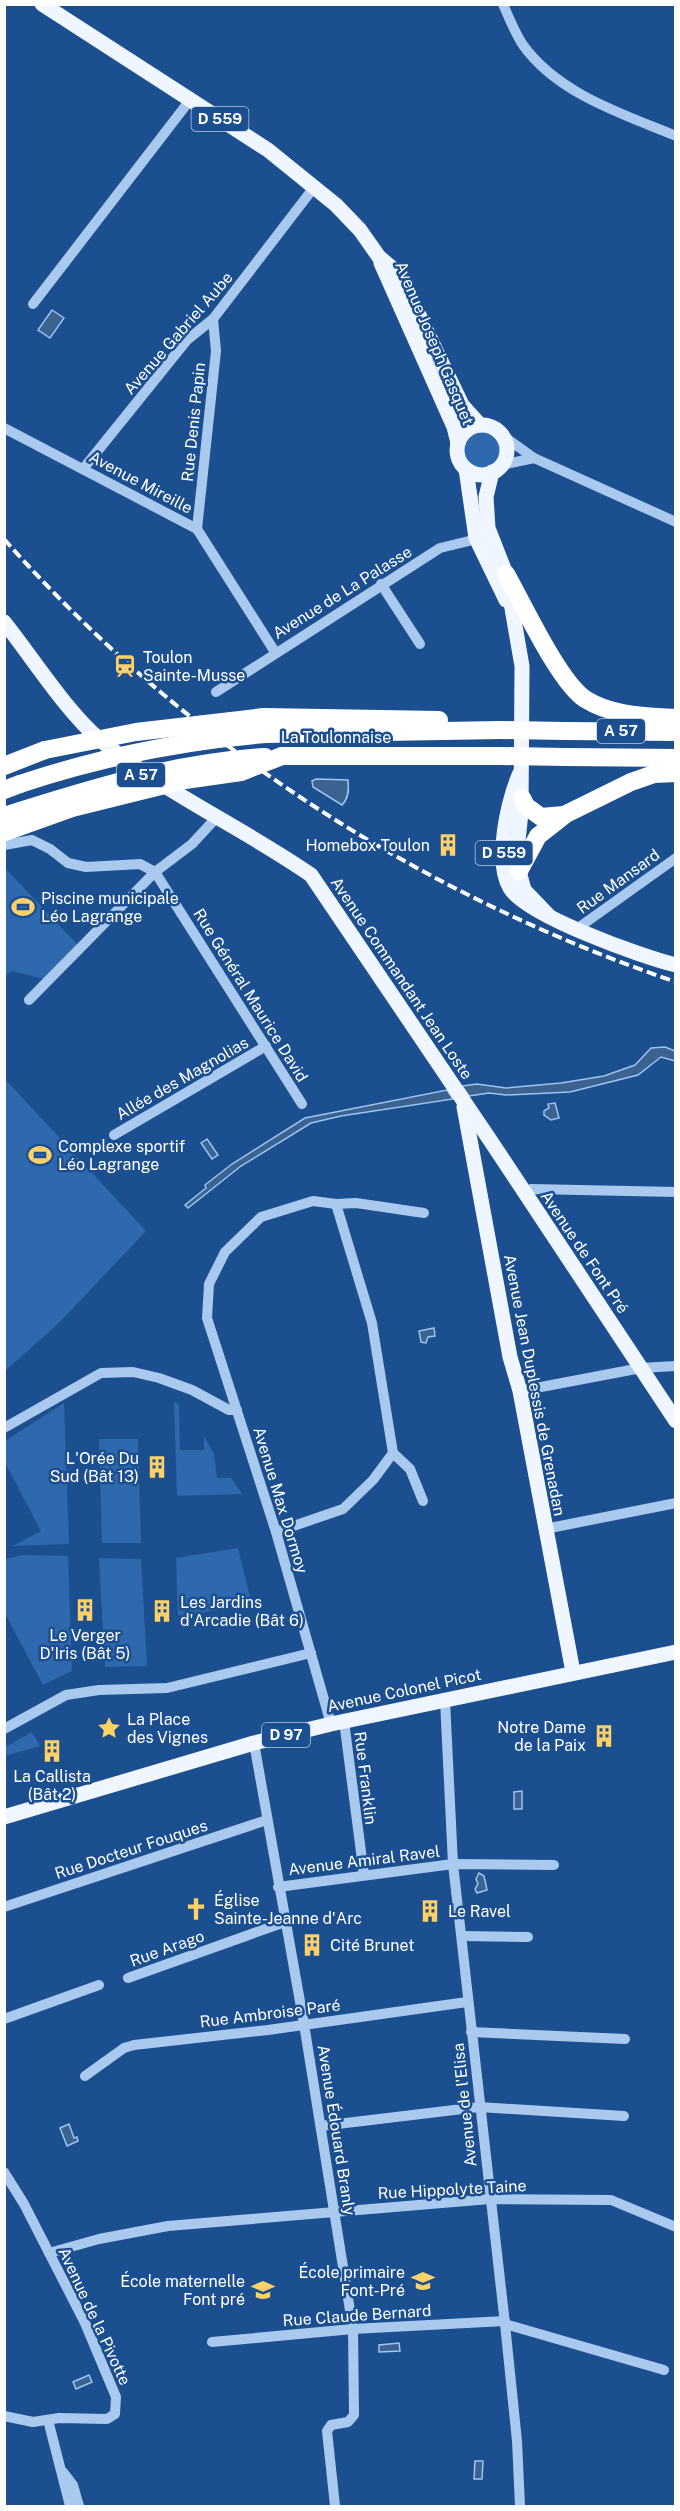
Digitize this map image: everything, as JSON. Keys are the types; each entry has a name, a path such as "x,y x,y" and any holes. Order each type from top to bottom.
{"highway":[{"path":"506,574 558,668 570,685 584,698 618,712 675,717"},
{"path":"4,766 71,744 147,731 265,725"},
{"name":"La Toulonnaise","path":"12,787 123,754 265,725 460,731 675,732"},
{"name":"La Toulonnaise","path":"4,816 143,774 197,763 282,756 354,755 675,758"},
{"path":"5,832 72,807 185,780 241,772 282,756"},
{"path":"519,871 538,836 566,814 631,782 654,774 675,773"},
{"path":"522,798 526,806 541,817 566,814"}],"main road":[{"name":"Avenue Joseph Gasquet","path":"42,4 268,150 315,186 360,230 379,257 392,268 397,286 439,375 458,443"},
{"name":"Avenue Joseph Gasquet","path":"439,375 480,425"},
{"path":"480,425 489,426 502,435 507,450 497,469 479,475 466,469 458,457 458,443 466,431 480,425"},
{"name":"D 559","path":"466,469 482,533 513,613"},
{"name":"D 559","path":"497,469 486,497 482,533 506,574 522,666 520,772 522,798 517,850 519,871 524,890 549,916"},
{"name":"Avenue Commandant Jean Loste","path":"4,621 70,706 99,739 183,799 284,856 311,874 464,1104"},
{"name":"D 559","path":"520,772 510,796 506,826 504,854 506,876 510,887 521,900 549,916 675,965"},
{"name":"Avenue de Font Pré","path":"464,1104 675,1421"},
{"name":"Avenue Jean Duplessis de Grenadan","path":"464,1104 510,1357 520,1391 573,1672"},
{"name":"Avenue Colonel Picot","path":"4,1817 254,1743 337,1723 675,1652"}],"street":[{"path":"503,4 519,39 545,69 592,101 675,136"},
{"path":"33,304 190,100"},
{"name":"Avenue Gabriel Aube","path":"83,469 187,340 213,319 315,186"},
{"name":"Rue Denis Papin","path":"197,529 216,351 213,319"},
{"name":"Avenue Mireille","path":"4,428 197,529 275,652"},
{"path":"502,435 534,458 675,522"},
{"path":"497,469 534,458"},
{"name":"Avenue de La Palasse","path":"216,692 440,548 482,533"},
{"path":"381,584 420,644"},
{"path":"29,999 155,872 192,844 216,818"},
{"path":"4,845 32,840 50,849 68,863 86,867 140,864 155,872"},
{"name":"Rue Mansard","path":"578,928 675,858"},
{"name":"Rue Général Maurice David","path":"155,872 302,1104"},
{"name":"Allée des Magnolias","path":"114,1136 266,1046"},
{"path":"471,1146 475,1139 481,1138 492,1143"},
{"path":"524,1193 531,1189 675,1192"},
{"name":"Avenue Max Dormoy","path":"336,1204 313,1201 261,1217 225,1252 209,1284 207,1318 276,1532 310,1653 337,1723"},
{"path":"423,1501 410,1469 393,1453 372,1323 336,1204 356,1203 424,1213"},
{"path":"520,1391 641,1368 675,1366"},
{"path":"4,1428 101,1373 133,1372 159,1378 192,1390 230,1410 237,1410"},
{"path":"276,1532 342,1509 373,1480 393,1453"},
{"path":"545,1529 675,1503"},
{"path":"4,1729 66,1695 99,1690 167,1688 310,1653"},
{"name":"Avenue de l'Elisa","path":"445,1700 453,1864 505,2322 517,2441 519,2506"},
{"name":"Rue Franklin","path":"337,1723 364,1875"},
{"name":"Avenue Édouard Branly","path":"254,1743 304,2024 353,2329 354,2415 348,2422 331,2425 327,2431 335,2506"},
{"name":"Rue Docteur Fouques","path":"4,1906 267,1820"},
{"name":"Avenue Amiral Ravel","path":"278,1887 453,1864 554,1865"},
{"name":"Rue Arago","path":"128,1978 285,1922"},
{"path":"462,1936 528,1937"},
{"path":"4,2019 99,1985"},
{"name":"Rue Ambroise Paré","path":"85,2076 128,2046 467,2001"},
{"path":"471,2032 625,2039"},
{"path":"321,2126 479,2107 624,2116"},
{"name":"Avenue de la Pivotte","path":"4,2172 24,2204 85,2323 110,2380 117,2406 115,2414 106,2419 48,2420"},
{"name":"Rue Hippolyte Taine","path":"49,2253 168,2226 490,2199 611,2200 675,2227"},
{"name":"Rue Claude Bernard","path":"212,2342 353,2329 505,2322 664,2370"},
{"path":"4,2416 27,2422 48,2420 70,2506"},
{"path":"60,2469 73,2485 79,2506"}],"shaded area":[{"path":"52,310 64,318 50,338 38,330"},
{"path":"482,425 496,429 503,436 507,450 503,464 496,471 482,475 468,471 461,464 457,450 461,436 468,429"},
{"path":"316,779 348,780 348,793 342,805 313,787 312,781"},
{"name":"Piscine municipale Léo Lagrange","path":"5,868 79,946 44,979 12,971 5,977"},
{"path":"665,1047 675,1051 675,1061 661,1057 638,1075 570,1092 506,1095 489,1093 469,1096 462,1086 477,1084 506,1088 604,1076 635,1065 651,1048"},
{"name":"Complexe sportif Léo Lagrange","path":"5,1079 146,1231 59,1323 5,1371"},
{"path":"447,1090 453,1099 341,1116 311,1123 241,1166 188,1208 185,1205 206,1188 205,1185 232,1164 305,1118"},
{"path":"555,1103 559,1118 551,1120 544,1115 544,1111 549,1108 548,1104"},
{"path":"207,1139 218,1155 212,1159 201,1143"},
{"path":"434,1328 435,1336 428,1337 426,1343 421,1342 419,1331"},
{"path":"174,1402 179,1404 180,1450 204,1450 204,1436 214,1454 217,1478 231,1478 242,1494 177,1496"},
{"path":"64,1403 69,1544 13,1546 41,1531 5,1463 5,1441"},
{"path":"99,1439 138,1439 141,1543 102,1543"},
{"path":"238,1548 252,1605 178,1616 176,1558"},
{"path":"23,1555 68,1556 72,1671 43,1685 5,1614 5,1559"},
{"path":"99,1558 141,1559 147,1666 105,1667"},
{"path":"32,1732 40,1746 5,1756 5,1747"},
{"path":"522,1791 522,1809 514,1809 514,1792"},
{"path":"479,1873 484,1876 487,1890 477,1893 476,1879"},
{"path":"69,2124 74,2138 77,2137 78,2141 67,2146 60,2128"},
{"path":"399,2343 400,2351 379,2352 379,2345"},
{"path":"89,2375 92,2382 76,2389 73,2382"},
{"path":"475,2461 483,2461 482,2479 474,2479"}],"railway":[{"path":"4,539 74,613 149,682 228,746 311,804 398,857 488,904 580,946 676,982"}],"place":[{"name":"Toulon Sainte-Musse","path":"125,666"},
{"name":"Homebox Toulon","path":"448,845"},
{"name":"Piscine municipale Léo Lagrange","path":"23,907"},
{"name":"Complexe sportif Léo Lagrange","path":"40,1155"},
{"name":"L'Orée Du Sud (Bât 13)","path":"157,1467"},
{"name":"Le Verger D'Iris (Bât 5)","path":"85,1610"},
{"name":"Les Jardins d'Arcadie (Bât 6)","path":"162,1611"},
{"name":"La Place des Vignes","path":"109,1728"},
{"name":"Notre Dame de la Paix","path":"604,1736"},
{"name":"La Callista (Bât 2)","path":"52,1751"},
{"name":"Église Sainte-Jeanne d'Arc","path":"196,1909"},
{"name":"Le Ravel","path":"430,1911"},
{"name":"Cité Brunet","path":"312,1945"},
{"name":"École primaire Font-Pré","path":"423,2281"},
{"name":"École maternelle Font pré","path":"263,2290"}]}
